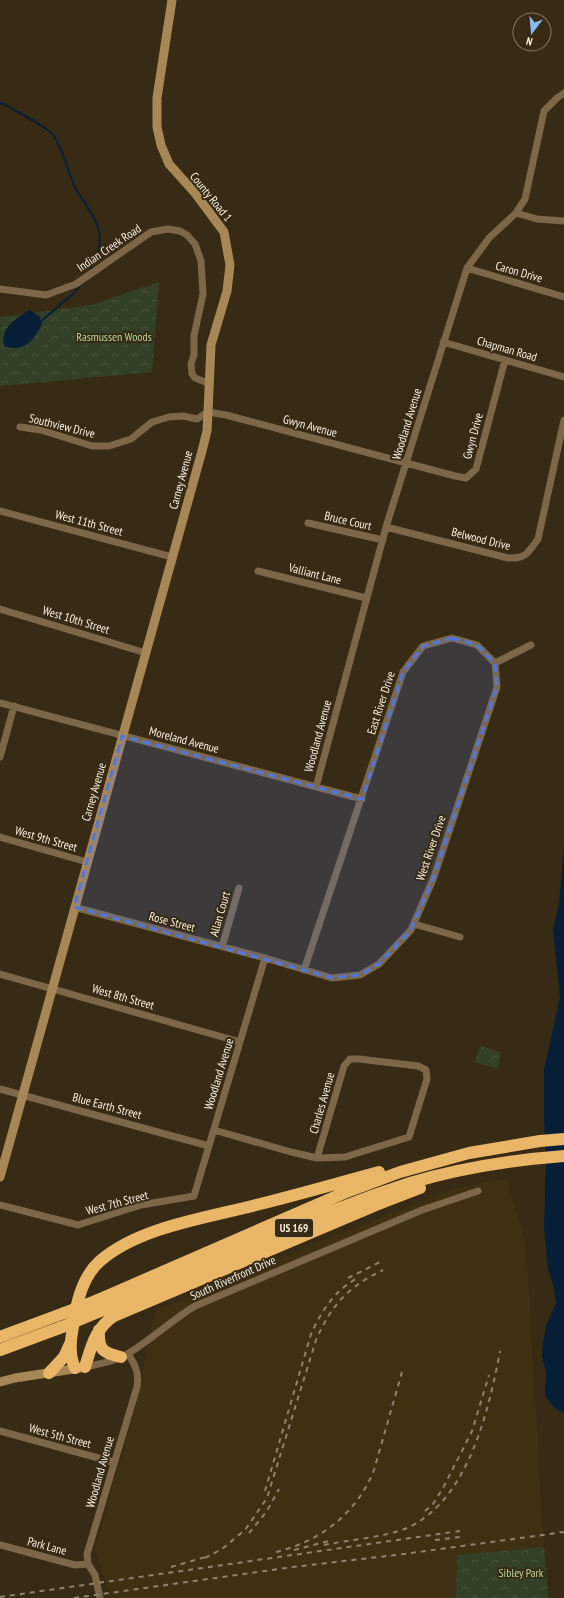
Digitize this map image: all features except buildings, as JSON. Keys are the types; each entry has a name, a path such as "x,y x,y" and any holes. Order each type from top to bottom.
{"highway":[{"name":"US 169","path":"0,1337 98,1300 344,1193 400,1172 447,1158 492,1148 564,1139"},
{"name":"US 169","path":"0,1350 98,1312 335,1210 410,1183 473,1168 564,1156"},
{"path":"49,1373 64,1357 70,1342 75,1314 84,1280 99,1262 121,1245 158,1230 395,1168 447,1158"},
{"path":"70,1342 72,1362 80,1368 98,1330 114,1316 376,1205 473,1168"},
{"path":"98,1330 100,1346 104,1351 110,1355 125,1355"}],"main road":[{"name":"County Road 1","path":"172,0 157,98 157,127 161,145 170,164 195,193 224,232 230,265 227,291 211,345 208,383 208,412"},
{"name":"Carney Avenue","path":"0,1177 51,989 202,451 207,430 208,412"},
{"name":"South Riverfront Drive","path":"0,1382 80,1368"}],"street":[{"name":"Woodland Avenue","path":"316,787 386,527 467,268 489,238 516,213 525,199 544,111 564,93"},
{"path":"516,213 537,219 564,221"},
{"name":"Indian Creek Road","path":"0,289 46,294 76,284 151,232 168,229 180,231 195,244 201,261 203,294 194,336 194,355 191,364 192,374 195,378 208,383"},
{"name":"Caron Drive","path":"467,268 564,297"},
{"name":"Chapman Road","path":"443,342 564,377"},
{"name":"Gwyn Drive","path":"406,463 466,478 476,469 505,360"},
{"name":"Gwyn Avenue","path":"208,412 226,415 406,463"},
{"name":"Southview Drive","path":"20,427 41,430 92,446 109,446 131,439 152,422 169,417 183,416 197,419 208,412"},
{"name":"Belwood Drive","path":"386,527 508,558 519,559 529,553 538,539 564,420"},
{"name":"West 11th Street","path":"0,511 172,557"},
{"name":"Bruce Court","path":"308,523 383,540"},
{"name":"Valliant Lane","path":"258,571 366,598"},
{"name":"West 10th Street","path":"0,609 146,653"},
{"name":"East River Drive","path":"362,799 403,672 423,646 450,640 452,638 477,645 495,663"},
{"path":"495,663 530,645"},
{"name":"West River Drive","path":"265,958 332,978 360,976 379,964 411,930 434,877 497,687 495,663"},
{"name":"Moreland Avenue","path":"0,703 362,799"},
{"path":"0,756 14,706"},
{"path":"304,970 362,799"},
{"name":"West 9th Street","path":"0,837 87,862"},
{"name":"Allan Court","path":"222,946 239,888"},
{"name":"Rose Street","path":"74,907 265,958"},
{"path":"414,924 460,937"},
{"name":"Woodland Avenue","path":"194,1196 265,958"},
{"name":"West 8th Street","path":"0,974 240,1042"},
{"name":"Charles Avenue","path":"350,1059 418,1066 426,1070 427,1079 409,1137 345,1157 317,1158 344,1066 350,1059"},
{"name":"Blue Earth Street","path":"0,1089 209,1146"},
{"path":"214,1130 317,1158"},
{"name":"South Riverfront Drive","path":"80,1368 101,1364 125,1355 196,1306 422,1210 478,1191"},
{"name":"West 7th Street","path":"0,1205 78,1225 141,1205 194,1196"},
{"name":"Woodland Avenue","path":"88,1564 87,1554 113,1462 137,1387 137,1370 125,1355"},
{"name":"West 5th Street","path":"0,1431 113,1462"},
{"name":"Park Lane","path":"0,1545 75,1565 88,1564"},
{"path":"88,1564 95,1575 100,1598"}],"highlighted area":[{"path":"452,638 477,645 495,663 497,687 434,877 411,930 379,964 360,975 332,978 74,907 122,736 362,799 403,672 423,646"}],"shaded area":[{"path":"507,1179 526,1244 544,1547 457,1555 456,1598 110,1598 95,1549 136,1403 155,1311 326,1239 457,1188"}],"green space":[{"name":"Rasmussen Woods","path":"159,282 152,372 0,386 0,317 91,305"},
{"path":"480,1046 501,1052 498,1069 475,1062"},
{"name":"Sibley Park","path":"544,1547 548,1598 456,1598 457,1555"}],"water":[{"path":"30,310 40,317 42,324 35,336 23,347 11,348 4,346 4,334 10,324 19,316"},
{"path":"564,846 564,1414 554,1407 545,1396 546,1372 542,1356 546,1326 556,1303 553,1284 548,1269 544,1228 546,1156 544,1069 560,998 553,930 559,903"}],"waterway":[{"path":"0,104 2,103 33,120 49,131 58,143 73,183 91,212 99,232 99,247 90,271"},
{"path":"39,323 75,292 81,284"}],"railway":[{"path":"348,1278 380,1262"},
{"path":"205,1558 222,1549 245,1530 267,1498 316,1340 328,1316 342,1298 351,1290 371,1276 383,1270"},
{"path":"265,1491 311,1334 329,1303 341,1290 356,1279"},
{"path":"324,1545 378,1536 407,1528 428,1515 446,1497 460,1476 472,1452 482,1426 500,1351"},
{"path":"276,1552 308,1541 322,1533 336,1523 358,1499 374,1470 402,1372"},
{"path":"425,1511 433,1504 443,1488 472,1431 489,1375"},
{"path":"249,1533 267,1511 279,1489"},
{"path":"0,1597 460,1531"},
{"path":"74,1598 293,1567 404,1554 564,1532"},
{"path":"435,1540 460,1537"},
{"path":"294,1550 329,1541"},
{"path":"171,1567 209,1556"}]}
